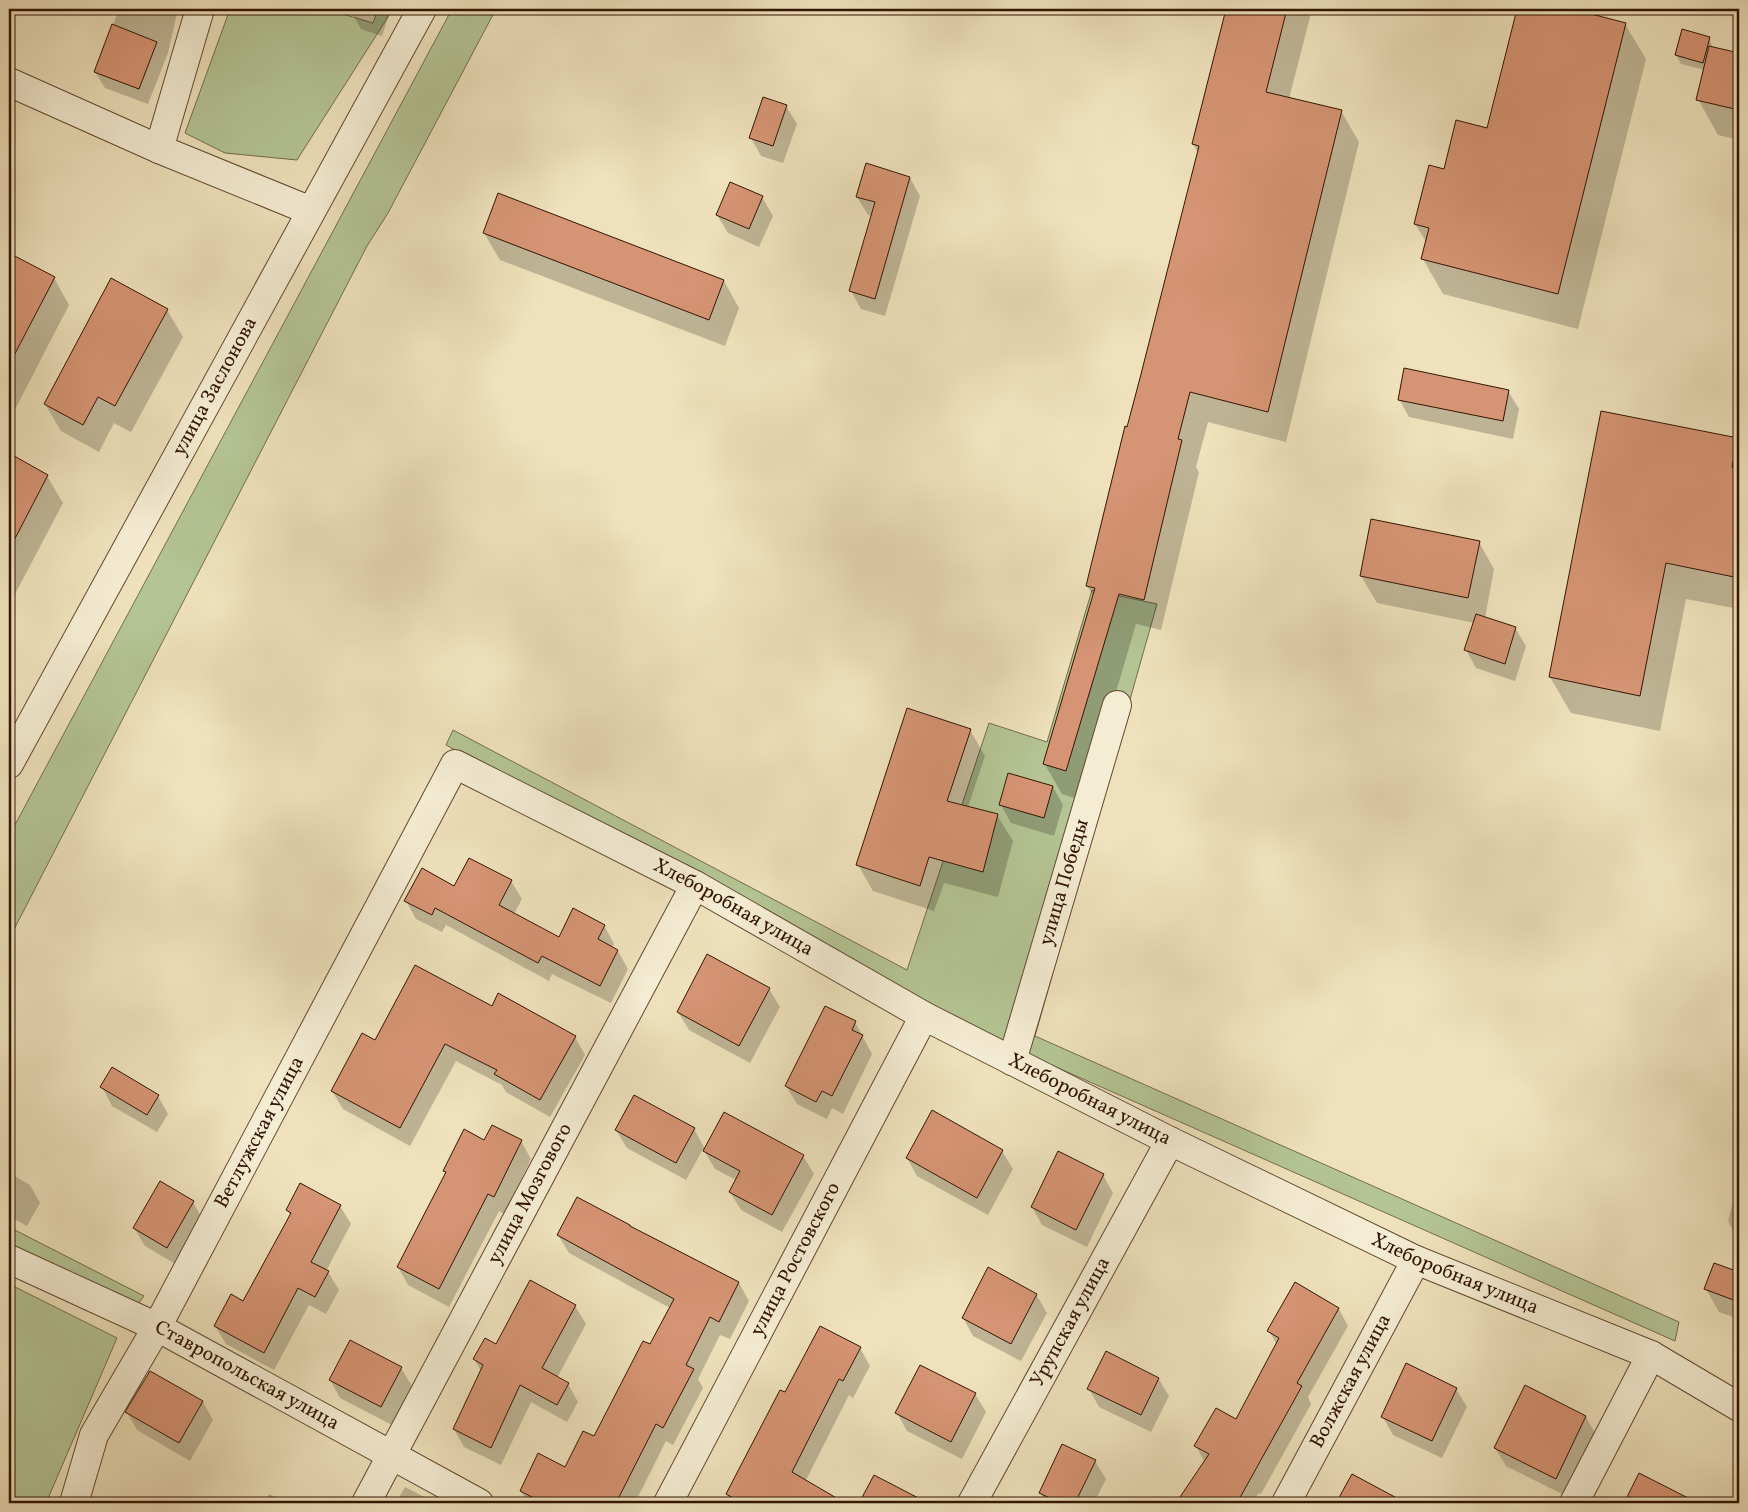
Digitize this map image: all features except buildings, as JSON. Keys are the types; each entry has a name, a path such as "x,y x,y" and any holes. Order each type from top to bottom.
{"street":[{"path":"160,149 200,9"},
{"name":"улица Заслонова","path":"9,764 422,9"},
{"path":"9,82 160,149 311,211"},
{"name":"улица Победы","path":"1012,1061 1116,705"},
{"name":"Хлеборобная улица","path":"455,764 695,885 924,1016 1170,1141 1416,1260 1651,1355 1739,1407"},
{"name":"Ветлужская улица","path":"74,1503 94,1435 157,1327 455,764"},
{"name":"улица Мозгового","path":"366,1503 695,885"},
{"name":"улица Ростовского","path":"668,1503 924,1016"},
{"name":"Урупская улица","path":"972,1503 1170,1141"},
{"name":"Ставропольская улица","path":"9,1259 157,1327 478,1503"},
{"name":"Волжская улица","path":"1286,1503 1416,1260"},
{"path":"1574,1503 1651,1355"}],"green space":[{"path":"230,9 326,9 373,23 378,9 393,9 297,160 225,153 185,133"},
{"path":"452,9 496,9 388,213 367,246 9,939 9,836"},
{"path":"1092,590 1157,604 1035,1036 1679,1322 1675,1341 986,1036 446,745 453,730 907,970 989,723 1047,742"},
{"path":"9,1227 144,1296 134,1309 9,1246"},
{"path":"9,1284 117,1338 46,1503 9,1503"}]}
